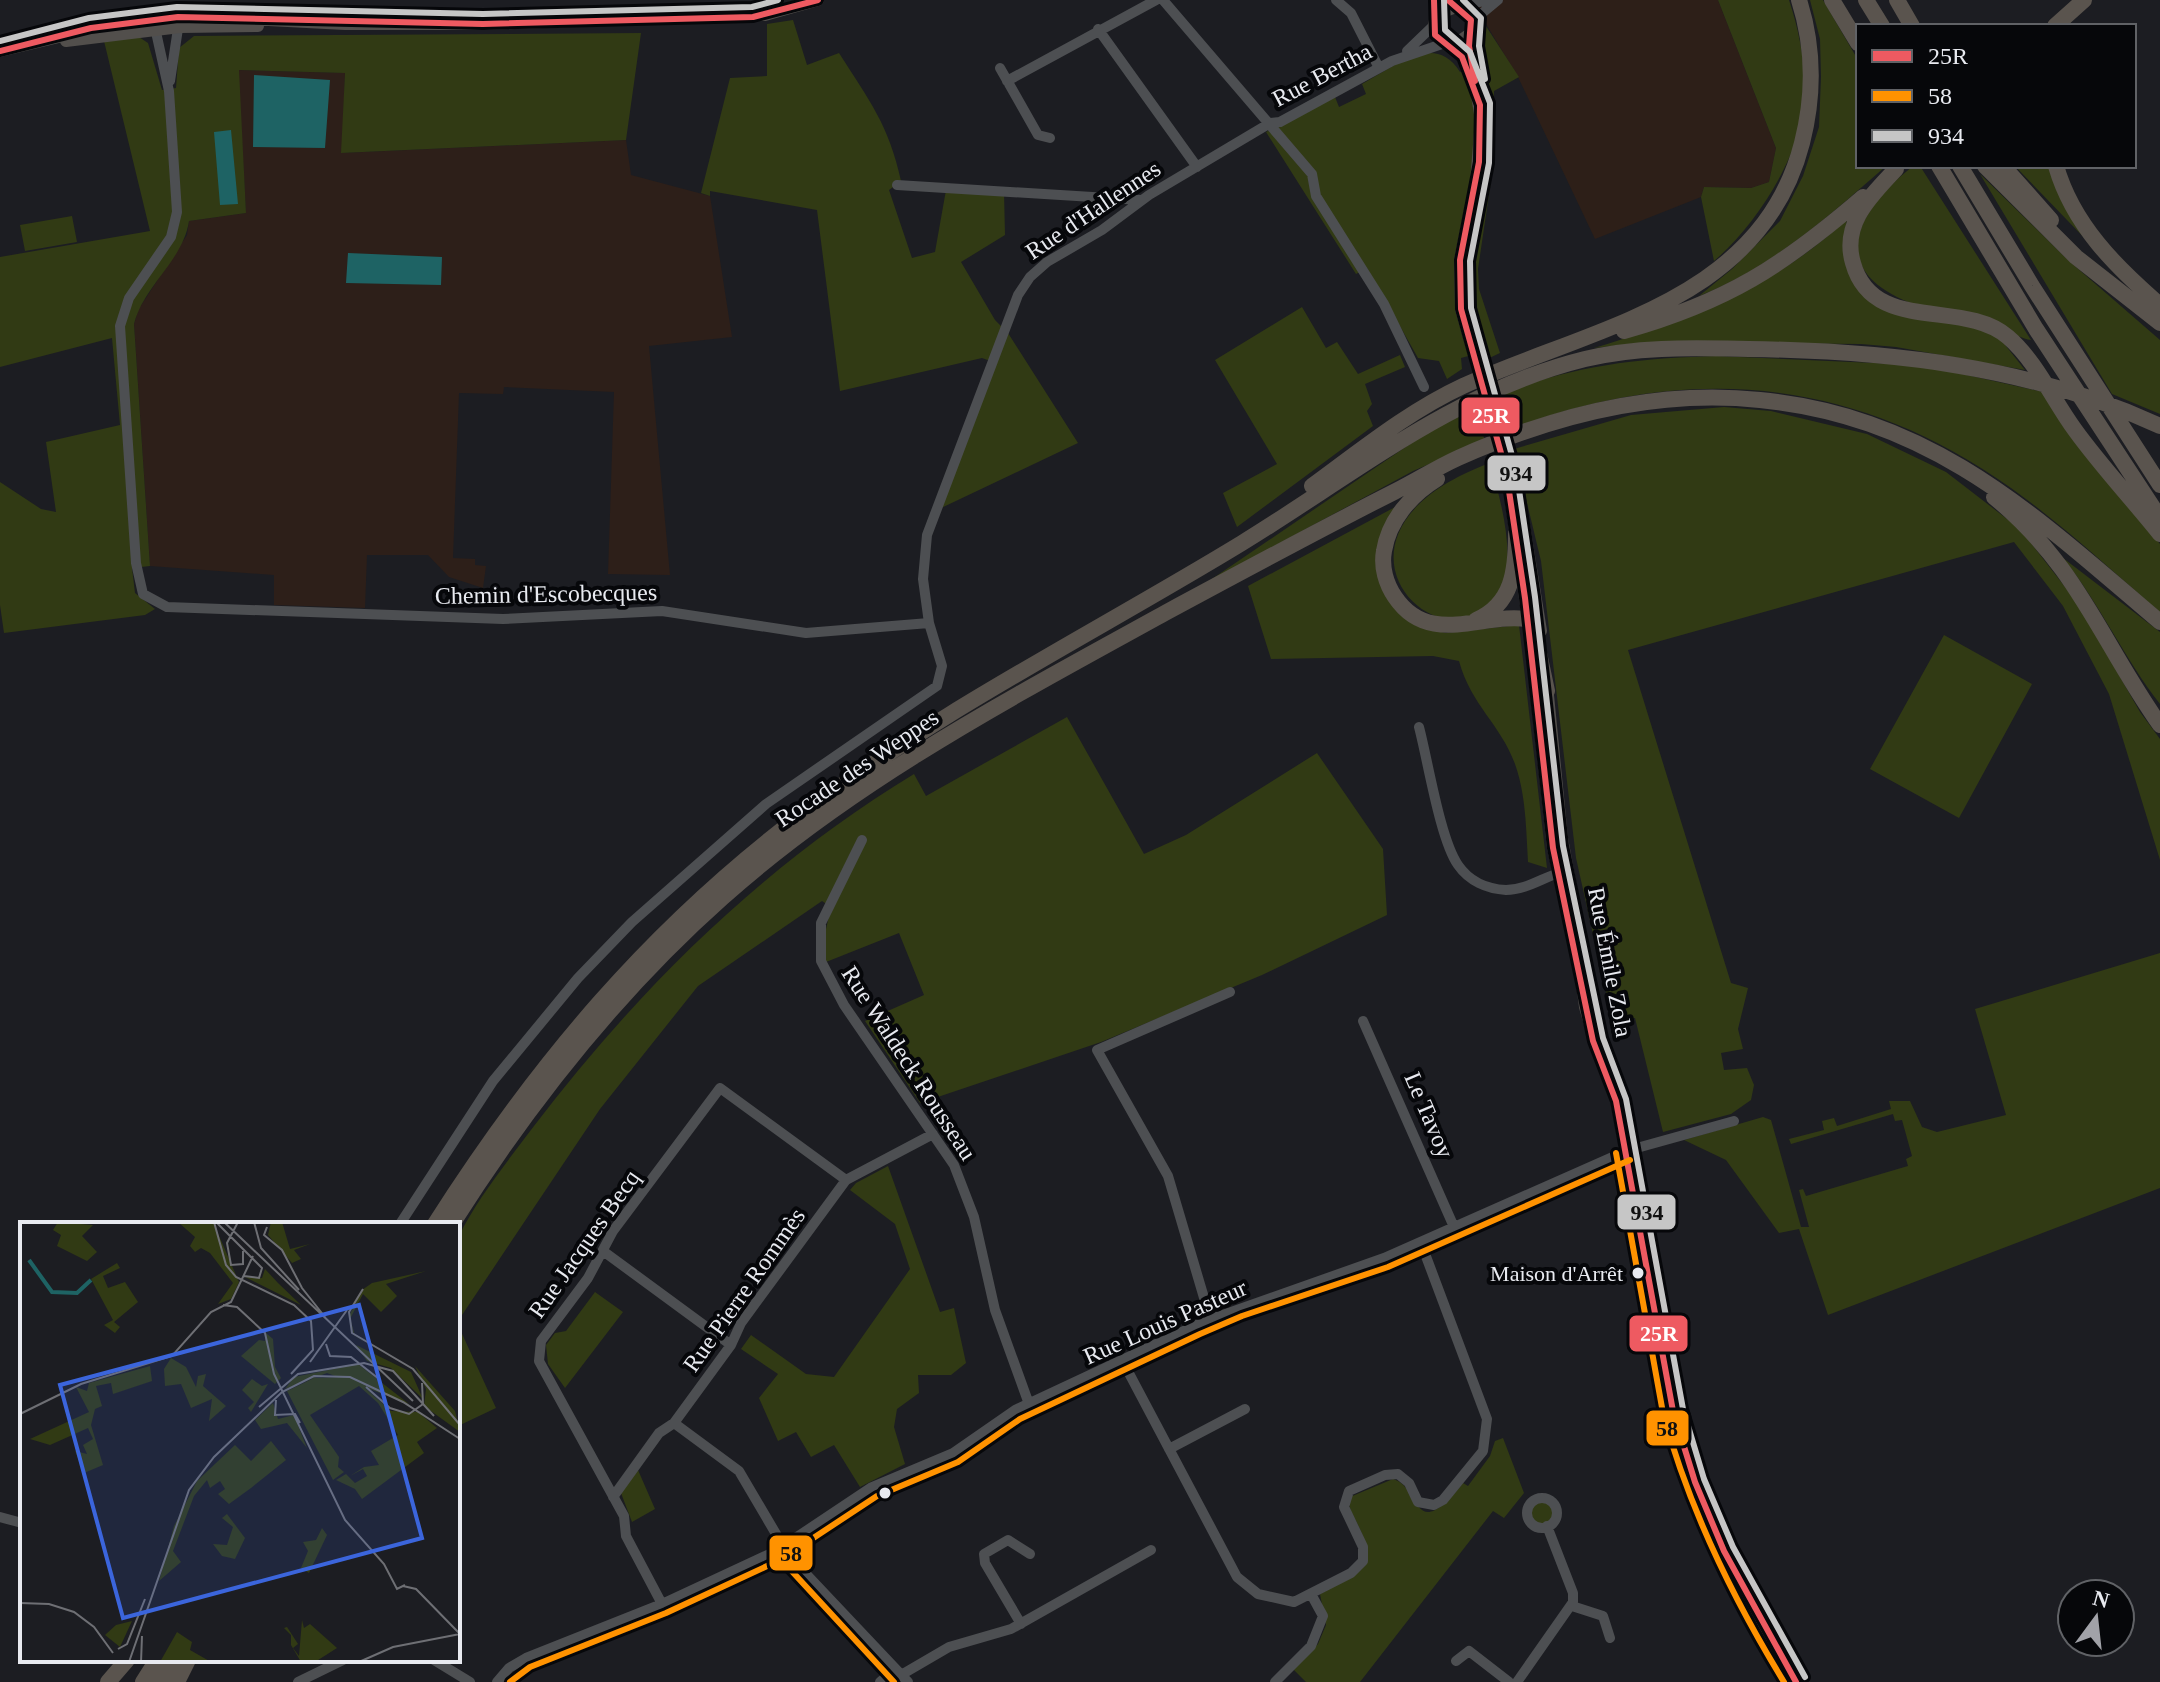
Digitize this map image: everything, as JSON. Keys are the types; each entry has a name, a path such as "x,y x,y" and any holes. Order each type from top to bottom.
{"highway":[{"path":"1180,579 1424,407 1462,387 1628,320 1694,288 1730,262 1768,220 1794,169 1809,114 1809,49 1799,0"},
{"path":"1832,0 1856,40"},
{"path":"1843,0 1857,24"},
{"path":"1866,0 1881,24"},
{"path":"1900,0 1910,24"},
{"path":"2057,24 2084,0"},
{"path":"2077,24 2094,0"},
{"path":"1553,350 1672,317 1741,288 1805,247 1898,168"},
{"path":"1898,168 1863,207 1853,226 1851,260 1861,282 1888,305 1976,320 2010,339 2091,451 2160,534"},
{"path":"1940,168 2036,329 2160,518"},
{"path":"1961,168 2032,286 2160,485"},
{"path":"1987,168 2076,257 2160,323"},
{"path":"2005,168 2058,227 2160,323"},
{"path":"2057,168 2072,205 2104,252 2160,305"},
{"path":"1180,579 1441,416 1506,385 1587,359 1677,348 1855,352 1922,358 2012,376 2099,401 2160,426"},
{"path":"1544,696 1534,622 1528,618 1459,626 1429,623 1407,612 1386,579 1384,548 1398,515 1423,488 1510,439 1605,409 1694,397 1803,406 1848,417 1954,460 1992,483 2160,622"},
{"path":"1894,435 1984,490 2046,546 2081,592 2160,725"},
{"name":"Rocade des Weppes","path":"453,1222 524,1115 629,989 723,897 802,832 866,786 988,711 1462,456 1510,439"},
{"path":"1459,626 1487,615 1505,595 1515,574 1516,534"},
{"name":"Rocade des Weppes","path":"436,1222 522,1094 574,1029 659,937 720,881 849,780 1180,579"},
{"path":"108,1682 125,1662"},
{"path":"143,1682 156,1662"},
{"path":"160,1682 173,1662"},
{"path":"177,1682 187,1662"}],"main road":[{"path":"0,52 179,22 483,24 710,17 773,14 818,0"},
{"path":"1434,0 1436,36 1462,57 1476,85"},
{"path":"1434,22 1443,10 1454,5 1469,15 1481,115 1480,145 1459,272 1461,309 1506,471 1528,618"},
{"path":"1448,44 1462,43 1471,32"},
{"name":"Rue Émile Zola","path":"1506,471 1519,504 1530,553 1563,871 1593,1041 1616,1101 1626,1151"},
{"path":"1626,1151 1673,1411 1685,1453 1755,1614 1796,1682"}],"street":[{"path":"1007,81 1156,0"},
{"path":"1163,0 1310,171 1316,196 1387,311 1424,387"},
{"path":"1336,0 1351,13 1379,68"},
{"path":"1454,5 1487,0"},
{"path":"1471,32 1480,15 1498,0"},
{"path":"169,91 179,22"},
{"name":"Rue Bertha","path":"1270,123 1280,122 1392,61 1426,37 1434,22"},
{"path":"154,24 169,91"},
{"path":"1098,29 1197,167"},
{"name":"Rue Bertha","path":"1392,61 1448,44"},
{"path":"1000,68 1038,135 1050,138"},
{"name":"Chemin d'Escobecques","path":"169,91 175,226 165,248 129,298 120,326 136,563 143,594 167,607 460,618 662,611 806,633 929,623"},
{"name":"Rue d'Hallennes","path":"929,623 923,568 927,535 1009,315 1026,282 1047,262 1102,230 1141,200 1270,123"},
{"path":"897,185 1141,200"},
{"path":"401,1222 493,1081 578,978 632,922 766,804 937,686 942,666 929,623"},
{"path":"1419,727 1452,854 1464,872 1483,886 1506,890 1527,886 1563,871"},
{"name":"Rue Waldeck Rousseau","path":"862,840 821,923 821,961 844,1005 954,1165 971,1208 992,1302 1029,1404"},
{"path":"1210,1318 1168,1176 1097,1050 1230,992"},
{"name":"Le Tavoy","path":"1363,1021 1454,1227"},
{"name":"Rue Jacques Becq","path":"662,1604 626,1536 626,1521 538,1353 541,1341 720,1088 846,1180"},
{"name":"Rue Louis Pasteur","path":"497,1682 509,1668 526,1658 662,1604 783,1547 872,1487 953,1453 1029,1404 1210,1318 1421,1243 1626,1151 1734,1121"},
{"name":"Rue Pierre Rommès","path":"613,1497 659,1433 674,1423 731,1345 741,1323 846,1180 933,1134"},
{"path":"1122,1360 1241,1582 1278,1602 1294,1602 1356,1570 1363,1561 1363,1547 1344,1507 1349,1491 1385,1475 1398,1474 1406,1479 1418,1502 1434,1505 1443,1500 1485,1446 1487,1419 1421,1243"},
{"path":"603,1251 731,1345"},
{"path":"1169,1449 1245,1409"},
{"path":"674,1423 739,1471 783,1547 901,1675"},
{"path":"0,1517 20,1522"},
{"path":"1517,1682 1572,1606 1573,1593 1547,1526"},
{"path":"1021,1624 985,1563 984,1554 1008,1540 1030,1554"},
{"path":"880,1682 901,1675 949,1647 1021,1624 1151,1550"},
{"path":"1275,1682 1318,1635 1323,1616 1311,1594"},
{"path":"1572,1606 1603,1616 1610,1638"},
{"path":"1456,1661 1469,1651 1509,1682"},
{"path":"298,1682 339,1662"},
{"path":"437,1662 470,1682"}],"shaded area":[{"path":"1462,0 1718,0 1776,148 1769,182 1751,188 1704,187 1701,197 1595,239 1518,77 1486,24"},
{"path":"238,70 345,73 342,153 626,140 631,175 710,196 732,337 649,346 670,575 608,574 614,392 504,387 503,394 459,393 453,558 475,559 475,565 486,566 483,588 449,577 428,555 367,555 365,608 274,605 274,575 150,566 134,324 138,310 187,235 189,221 246,213"}],"green space":[{"path":"1718,0 1789,0 1800,42 1805,85 1799,132 1778,181 1747,226 1714,261 1701,197 1704,187 1751,188 1769,182 1776,148"},
{"path":"1810,0 1823,0 1856,57 1856,168 1884,168 1821,222 1775,256 1699,296 1732,269 1780,221 1803,176 1819,127 1820,39"},
{"path":"793,20 807,65 839,53 877,114 901,181 889,190 912,258 935,252 946,190 1004,192 1005,235 961,262 995,320 1008,333 1078,443 939,509 996,363 982,358 840,391 817,210 710,191 710,196 701,193 730,78 767,76 767,24"},
{"path":"1482,20 1519,77 1494,91 1492,174 1478,269 1479,289 1500,353 1485,360 1483,352 1461,358 1462,369 1447,379 1439,361 1418,358 1367,268 1356,274 1266,132 1335,97 1339,107 1366,94 1362,84 1414,56 1438,54 1450,60 1460,72 1481,65 1477,46"},
{"path":"641,33 626,140 341,153 345,73 239,70 246,213 189,221 179,248 146,297 134,324 150,566 132,568 135,593 155,609 145,615 4,633 0,605 0,482 41,509 56,512 46,442 120,425 112,338 0,367 0,257 150,231 104,41 139,37 148,43 162,90 176,88 179,48 194,36"},
{"path":"1911,168 1921,168 2031,340 1977,314 1916,305 1887,292 1869,276 1859,259 1858,241 1875,203"},
{"path":"2017,168 2052,168 2095,249"},
{"path":"1980,174 2069,261 2160,340 2160,414 2112,394"},
{"path":"72,216 77,242 25,251 20,225"},
{"path":"1847,219 1843,247 1857,289 1998,336 2025,370 1896,347 1861,344 1648,342 1594,348 1696,312 1759,283 1819,243"},
{"path":"1302,307 1326,348 1337,342 1358,374 1400,355 1405,367 1365,384 1372,404 1367,411 1373,426 1237,527 1223,493 1277,464 1215,360"},
{"path":"1716,356 1897,364 1949,371 2043,392 2160,544 2160,612 2068,532 2011,488 1951,450 1890,422 1829,402 1766,391 1702,389 1638,395 1572,409 1506,431 1495,397 1576,371 1659,359"},
{"path":"1472,406 1485,440 1413,471 1206,583 1413,442"},
{"path":"1724,407 1771,411 1867,434 1946,472 2020,529 2079,605 2140,712 2160,739 2160,860 2109,694 2063,606 2014,542 1628,650 1731,983 1748,988 1738,1029 1743,1049 1721,1053 1724,1070 1747,1068 1754,1085 1751,1100 1731,1114 1663,1132 1635,1018 1612,1019 1576,858 1541,561 1514,449 1631,415"},
{"path":"1490,463 1506,533 1507,570 1503,587 1495,600 1470,617 1443,618 1418,606 1400,584 1394,555 1403,524 1434,492"},
{"path":"1397,506 1378,571 1423,628 1446,633 1519,625 1547,868 1528,862 1523,800 1515,764 1478,703 1459,661 1433,656 1271,659 1248,586"},
{"path":"2063,558 2160,632 2160,704 2089,594"},
{"path":"1944,635 2032,684 1959,818 1870,769"},
{"path":"1067,717 1144,854 1186,835 1317,753 1383,849 1387,915 1262,975 1101,1042 920,1103 865,1021 924,995 899,933 826,962 824,938 831,907 822,901 698,986 600,1109 460,1318 460,1234 466,1222 504,1165 617,1025 708,932 806,848 914,774 926,796"},
{"path":"2160,953 2160,1188 1828,1315 1799,1229 1779,1233 1726,1160 1684,1140 1763,1117 1771,1120 1801,1227 1809,1227 1799,1190 1803,1189 1806,1196 1908,1166 1906,1159 1912,1156 1902,1120 1895,1121 1893,1114 1791,1144 1789,1139 1824,1130 1822,1121 1834,1118 1837,1126 1891,1109 1889,1101 1910,1101 1922,1127 1937,1132 2006,1115 1975,1009"},
{"path":"888,1166 940,1312 954,1308 966,1363 951,1375 918,1375 919,1393 897,1409 894,1427 905,1464 860,1487 834,1445 811,1457 796,1432 778,1441 759,1398 778,1374 741,1349 751,1335 806,1374 834,1377 910,1269 895,1224 850,1190 856,1183"},
{"path":"595,1292 623,1312 565,1388 548,1364 546,1345 555,1333 566,1331"},
{"path":"460,1329 496,1408 460,1425"},
{"path":"1503,1438 1524,1493 1504,1518 1493,1511 1360,1682 1306,1682 1293,1669 1318,1644 1326,1625 1320,1594 1356,1574 1366,1560 1367,1550 1350,1509 1350,1497 1393,1479 1402,1484 1419,1508 1426,1512 1434,1510 1463,1483 1468,1486 1490,1456 1495,1441"},
{"path":"638,1470 655,1509 632,1522 621,1493"},
{"path":"1542,1500 1550,1504 1554,1512 1550,1520 1542,1524 1534,1520 1530,1512 1534,1504"}],"water":[{"path":"254,75 330,80 325,148 253,147"},
{"path":"231,130 238,204 220,205 214,132"},
{"path":"348,253 442,257 441,285 346,283"}],"transit line":[{"name":"934","path":"0,41 89,18 177,7 483,14 752,7 778,0"},
{"name":"25R","path":"0,51 91,28 178,17 483,24 753,17 818,0"},
{"name":"25R","path":"1434,0 1435,35 1462,57 1480,105 1479,162 1460,260 1461,309 1506,471 1525,598 1553,848 1593,1041 1616,1101 1673,1411 1695,1482 1724,1551 1796,1682"},
{"name":"934","path":"1444,0 1445,30 1470,52 1490,103 1489,163 1470,261 1471,308 1516,470 1535,597 1563,846 1603,1038 1626,1099 1683,1409 1704,1479 1733,1547 1805,1677"},
{"name":"25R","path":"1448,0 1471,20 1469,46 1475,81"},
{"name":"934","path":"1463,0 1481,18 1479,46 1485,79"},
{"name":"58","path":"1616,1153 1663,1413 1674,1449 1714,1552 1784,1682"},
{"name":"58","path":"510,1682 530,1667 666,1613 780,1560 877,1496 958,1462 1020,1419 1200,1334 1242,1316 1388,1267 1630,1160"},
{"name":"58","path":"776,1554 894,1682"}],"place":[{"name":"Maison d'Arrêt","path":"1638,1273"}]}
